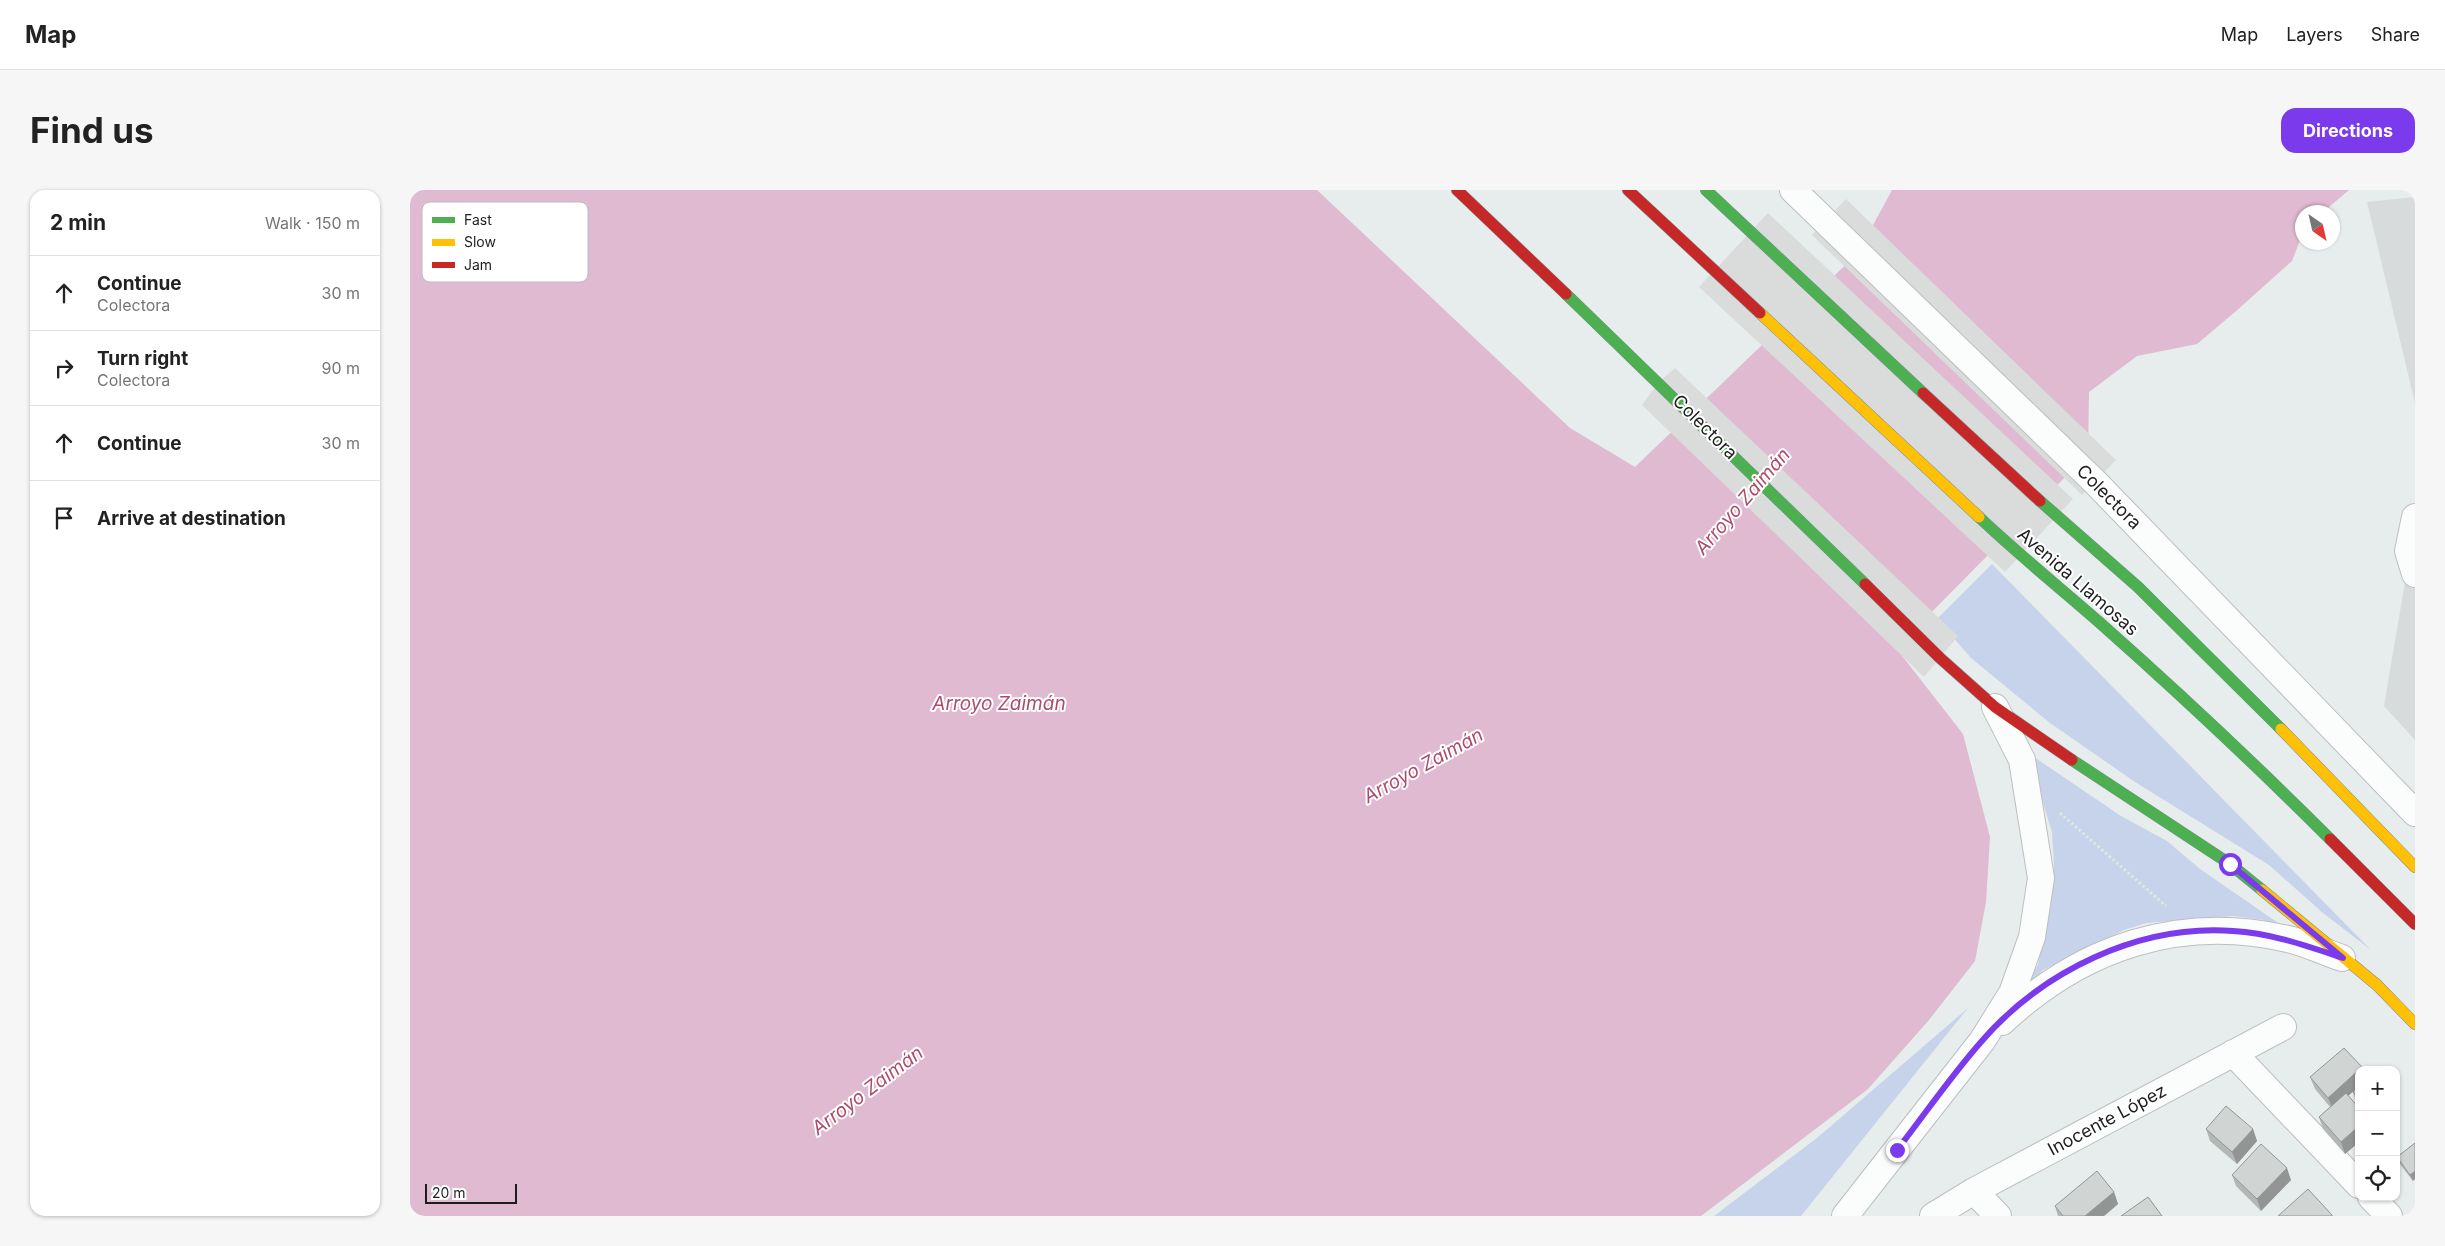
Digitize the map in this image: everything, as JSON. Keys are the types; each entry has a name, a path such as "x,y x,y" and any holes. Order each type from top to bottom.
{"main road":[{"name":"Colectora","path":"1457,190 1659,382 1940,658 1995,707 2129,799 2230,864 2376,985 2415,1024"},
{"name":"Avenida Llamosas","path":"1628,190 2020,556 2099,622 2269,778 2415,924"},
{"name":"Avenida Llamosas","path":"1706,190 2056,516 2138,587 2415,867"}],"street":[{"name":"Colectora","path":"1792,190 2095,482 2415,813"},
{"path":"2415,517 2408,551 2415,574"},
{"name":"Colectora","path":"1982,1041 2012,993 2032,937 2041,878 2022,760 1995,707"},
{"name":"Colectora","path":"1982,1041 2021,1004 2068,970 2120,946 2181,932 2233,930 2289,939 2343,958"},
{"name":"Inocente López","path":"1933,1216 1974,1191 2283,1027"},
{"path":"1845,1216 1982,1041"},
{"path":"2233,1053 2355,1181"},
{"path":"1974,1191 1998,1216"},
{"path":"2375,1201 2389,1216"}],"path":[{"path":"2028,797 2037,793 2161,901 2175,914 2181,932"}],"shaded area":[{"path":"2415,197 2415,403 2367,202"},
{"path":"2415,523 2415,740 2384,706"},
{"path":"1992,564 2371,950 2323,913 2269,865 2135,782 2050,723 1971,658 1937,619"},
{"path":"2028,753 2121,816 2167,841 2200,869 2284,927 2264,920 2233,916 2146,923 2124,930 2043,970 2019,993 2038,965 2051,896 2054,865 2052,832"},
{"path":"1968,1008 1801,1216 1714,1216 1817,1138"}],"water":[{"name":"Arroyo Zaimán","path":"410,190 1317,190 1570,428 1635,467 1858,253 1892,190 2349,190 2331,205 2295,205 2296,250 2292,261 2197,344 2137,356 2089,392 2088,454 1896,648 1963,734 1990,837 1986,902 1975,961 1929,1020 1868,1089 1701,1216 410,1216"}],"pier":[{"path":"1846,199 2116,460 2082,495 1812,235"},
{"path":"1768,213 2073,499 2005,572 1699,287"},
{"path":"1675,368 1958,636 1924,677 1642,405 1659,382"}],"building":[{"path":"2344,1048 2361,1066 2355,1066 2355,1073 2328,1098 2310,1077"},
{"path":"2346,1093 2355,1103 2355,1130 2341,1142 2319,1117"},
{"path":"2226,1106 2253,1129 2232,1152 2206,1129"},
{"path":"2415,1143 2415,1171 2410,1175 2400,1161 2400,1155"},
{"path":"2261,1144 2287,1168 2257,1199 2232,1175"},
{"path":"2097,1171 2114,1192 2085,1216 2063,1216 2055,1206"},
{"path":"2308,1189 2332,1216 2278,1216"},
{"path":"2148,1197 2162,1216 2121,1216"}],"traffic: fast":[{"path":"1706,190 1923,393"},
{"path":"1566,294 1865,584"},
{"path":"2040,501 2138,587 2281,729"},
{"path":"1979,517 2158,675 2330,839"},
{"path":"2072,760 2230,864 2262,890"}],"traffic: slow":[{"path":"1760,313 1979,517"},
{"path":"2281,729 2415,867"},
{"path":"2262,890 2377,985 2415,1024"}],"traffic: jam":[{"path":"1457,190 1566,294"},
{"path":"1628,190 1760,313"},
{"path":"1923,393 2040,501"},
{"path":"1865,584 1940,658 1995,707 2072,760"},
{"path":"2330,839 2415,924"}],"route":[{"path":"1897,1150 1982,1041 2021,1004 2068,970 2120,946 2181,932 2233,930 2289,939 2343,958 2230,864"}]}
